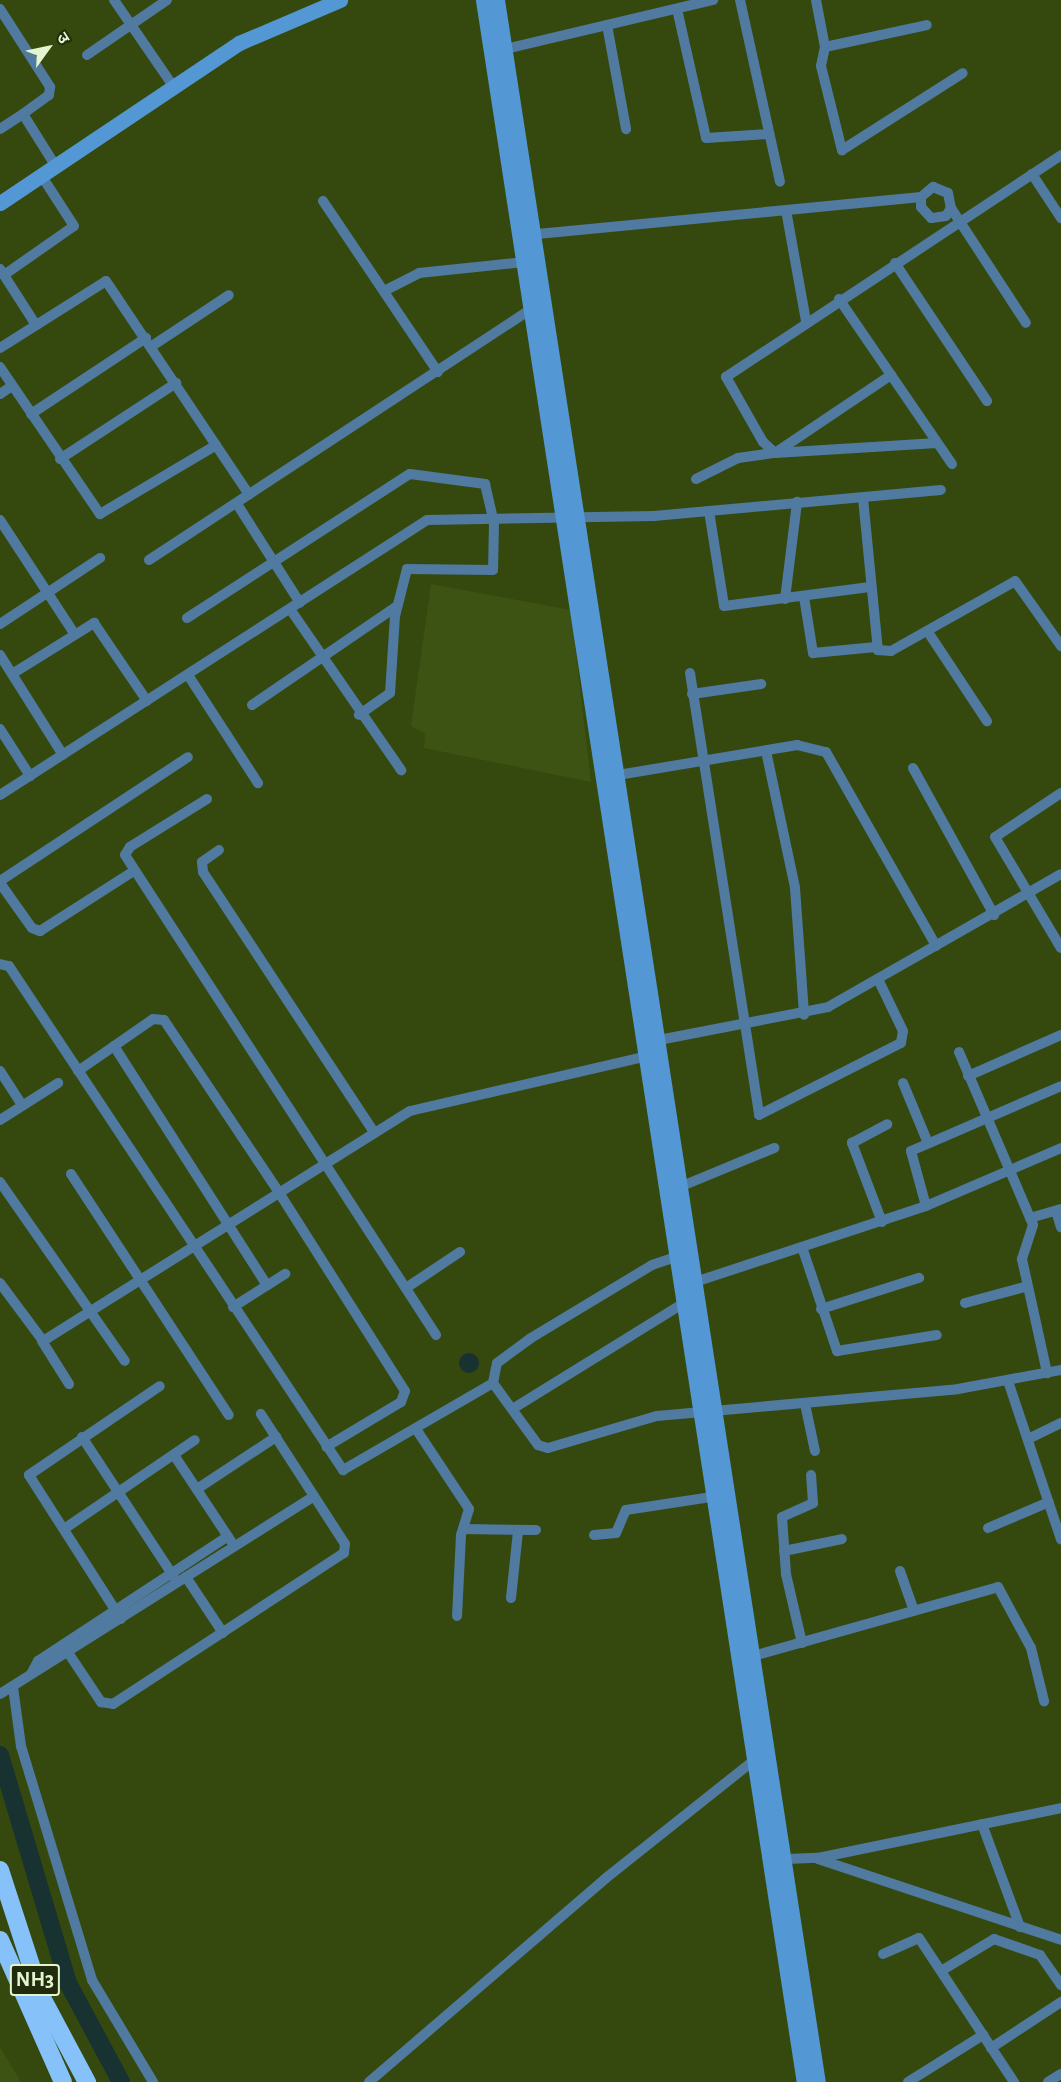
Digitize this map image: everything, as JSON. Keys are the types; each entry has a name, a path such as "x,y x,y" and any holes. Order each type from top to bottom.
{"highway":[{"name":"NH3","path":"0,1870 41,1996 87,2082"},
{"name":"NH3","path":"0,1940 63,2082"}],"main road":[{"path":"483,0 527,235 573,516 687,1254 698,1281 717,1496 784,1859 818,2082"},
{"path":"497,0 527,235 525,262 573,516"},
{"path":"0,203 239,43 330,2"},
{"path":"655,1050 682,1186 687,1254 687,1301 711,1413 748,1658 757,1758 804,2082"}],"street":[{"path":"114,0 173,86"},
{"path":"87,55 167,0"},
{"path":"505,49 713,0"},
{"path":"740,0 780,182"},
{"path":"816,0 825,47 821,66 842,150 963,73"},
{"path":"0,9 51,91 0,129"},
{"path":"677,9 706,138 769,134"},
{"path":"607,25 626,129"},
{"path":"825,47 927,25"},
{"path":"23,114 55,165"},
{"path":"775,453 763,442 726,377 839,299 1061,155"},
{"path":"1032,174 1061,218"},
{"path":"36,325 2,272 74,226 41,175"},
{"path":"527,235 921,197 939,187 948,193 951,208 1026,323"},
{"path":"921,197 921,207 931,218 946,216 951,208"},
{"path":"323,201 386,290 438,372"},
{"path":"786,210 806,321"},
{"path":"386,290 419,273 525,262"},
{"path":"895,263 987,401"},
{"path":"0,348 106,281 149,342 249,495"},
{"path":"31,414 230,294"},
{"path":"839,299 952,464"},
{"path":"149,560 532,308"},
{"path":"0,368 94,509 104,515 216,445"},
{"path":"775,453 891,375"},
{"path":"60,459 176,383"},
{"path":"0,394 12,386"},
{"path":"696,479 738,458 775,453 938,443"},
{"path":"187,618 410,474 485,484 494,523 491,573 413,565 405,572 397,606 390,693 358,715"},
{"path":"0,795 422,522 494,523 573,516 709,511 941,490"},
{"path":"863,498 876,647"},
{"path":"785,599 797,502"},
{"path":"237,504 273,562 321,660 358,715 401,770"},
{"path":"709,511 721,603 804,597 870,587"},
{"path":"0,520 74,633"},
{"path":"0,624 100,558"},
{"path":"804,597 813,653 876,647 891,651 1015,581 1061,646"},
{"path":"252,705 397,606"},
{"path":"12,674 94,622 147,701"},
{"path":"928,632 987,721"},
{"path":"0,655 63,755"},
{"path":"690,673 756,1108 763,1116 901,1043 903,1031 878,979"},
{"path":"188,675 258,783"},
{"path":"692,694 761,684"},
{"path":"0,729 30,776"},
{"path":"613,776 797,745 826,752 936,946"},
{"path":"766,750 795,888 804,1014"},
{"path":"134,871 44,930 32,928 0,882 188,757"},
{"path":"913,768 994,915"},
{"path":"1061,793 995,837 1061,948"},
{"path":"207,799 126,849 134,871 325,1161 436,1335"},
{"path":"219,850 202,862 203,872 373,1131"},
{"path":"42,1341 373,1131 432,1102 655,1050 744,1026 804,1014 878,979 1028,896 1061,874"},
{"path":"0,964 9,966 340,1468 351,1470 493,1383 497,1363 531,1338 652,1265 687,1254"},
{"path":"78,1071 153,1019 164,1020 278,1191 405,1391 401,1402 326,1447"},
{"path":"968,1076 1059,1040"},
{"path":"114,1046 267,1285"},
{"path":"959,1052 1011,1169 1034,1232 1022,1253 1047,1373"},
{"path":"0,1071 22,1105"},
{"path":"0,1120 58,1083"},
{"path":"903,1083 928,1143"},
{"path":"926,1206 909,1154 986,1116 1061,1086"},
{"path":"882,1222 852,1143 887,1124"},
{"path":"682,1186 774,1148"},
{"path":"698,1281 926,1206 1061,1148"},
{"path":"71,1174 229,1415"},
{"path":"0,1182 92,1310 125,1361"},
{"path":"1030,1218 1059,1210 1061,1227"},
{"path":"802,1247 832,1346 840,1352 937,1335"},
{"path":"406,1288 460,1252"},
{"path":"233,1307 285,1274"},
{"path":"821,1309 920,1278"},
{"path":"0,1283 42,1341 69,1384"},
{"path":"965,1303 1028,1286"},
{"path":"514,1408 687,1301"},
{"path":"493,1383 544,1448 657,1416 805,1404 1008,1381 1061,1370"},
{"path":"1008,1381 1061,1539"},
{"path":"121,1619 29,1475 160,1386"},
{"path":"805,1404 815,1451"},
{"path":"69,1654 101,1702 109,1704 345,1553 345,1544 261,1414"},
{"path":"1028,1439 1061,1423"},
{"path":"416,1429 467,1504 457,1616"},
{"path":"82,1437 171,1572 182,1580 223,1633"},
{"path":"197,1489 276,1437"},
{"path":"64,1529 195,1440"},
{"path":"174,1455 234,1547"},
{"path":"802,1643 784,1551 782,1517 813,1503 811,1475"},
{"path":"153,2082 92,1980 5,1691 69,1654 314,1496"},
{"path":"594,1535 616,1533 626,1510 717,1496"},
{"path":"988,1528 1049,1502"},
{"path":"463,1529 536,1530"},
{"path":"511,1598 518,1531"},
{"path":"31,1674 38,1661 114,1608 228,1536"},
{"path":"784,1551 842,1539"},
{"path":"900,1571 914,1611"},
{"path":"748,1658 1001,1589 1031,1648 1044,1701"},
{"path":"369,2082 606,1878 757,1758"},
{"path":"784,1859 818,1858 1061,1808"},
{"path":"982,1824 1020,1927"},
{"path":"818,1858 1061,1940"},
{"path":"883,1954 918,1937 1014,2082"},
{"path":"941,1971 994,1939 1040,1955 1061,1985"},
{"path":"991,2048 1061,2002"},
{"path":"908,2082 982,2035"},
{"path":"1048,2082 1061,2074"}],"shaded area":[{"path":"431,584 571,610 591,782 424,748 425,734 411,726"},
{"path":"0,2047 21,2082 0,2082"}],"water":[{"path":"469,1353 476,1356 479,1363 476,1370 469,1373 462,1370 459,1363 462,1356"}],"waterway":[{"path":"0,1755 68,1983 121,2082"}]}
